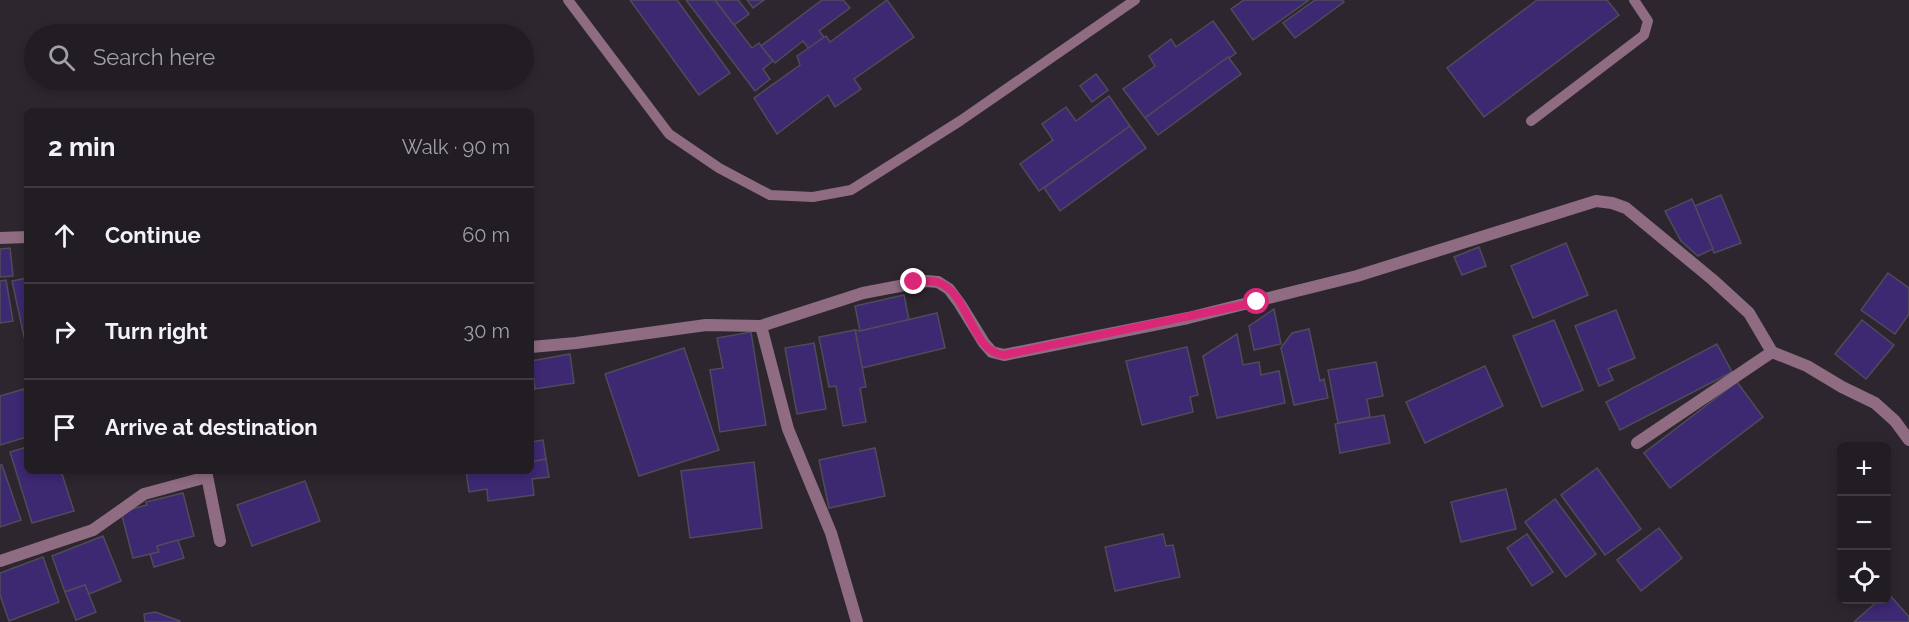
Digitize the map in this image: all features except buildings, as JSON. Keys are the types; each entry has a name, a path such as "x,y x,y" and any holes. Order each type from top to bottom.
{"street":[{"path":"534,347 706,325 761,326 863,293 926,281 938,282 949,289 984,343 992,352 1004,355 1200,315 1357,276 1596,201 1626,208 1713,280 1749,313 1772,352 1807,366 1875,403 1895,421 1909,440"},
{"path":"0,238 24,237"},
{"path":"761,326 788,429 831,533 857,622"},
{"path":"1637,442 1772,352"},
{"path":"0,561 93,530 144,494 206,474 220,542"}],"lane":[{"path":"568,0 669,134 719,168 771,195 813,197 851,190 960,121 1135,0"},
{"path":"1531,121 1644,34 1648,21 1634,0"}],"route":[{"path":"914,282 938,282 949,289 984,343 992,352 999,355 1257,302"}]}
